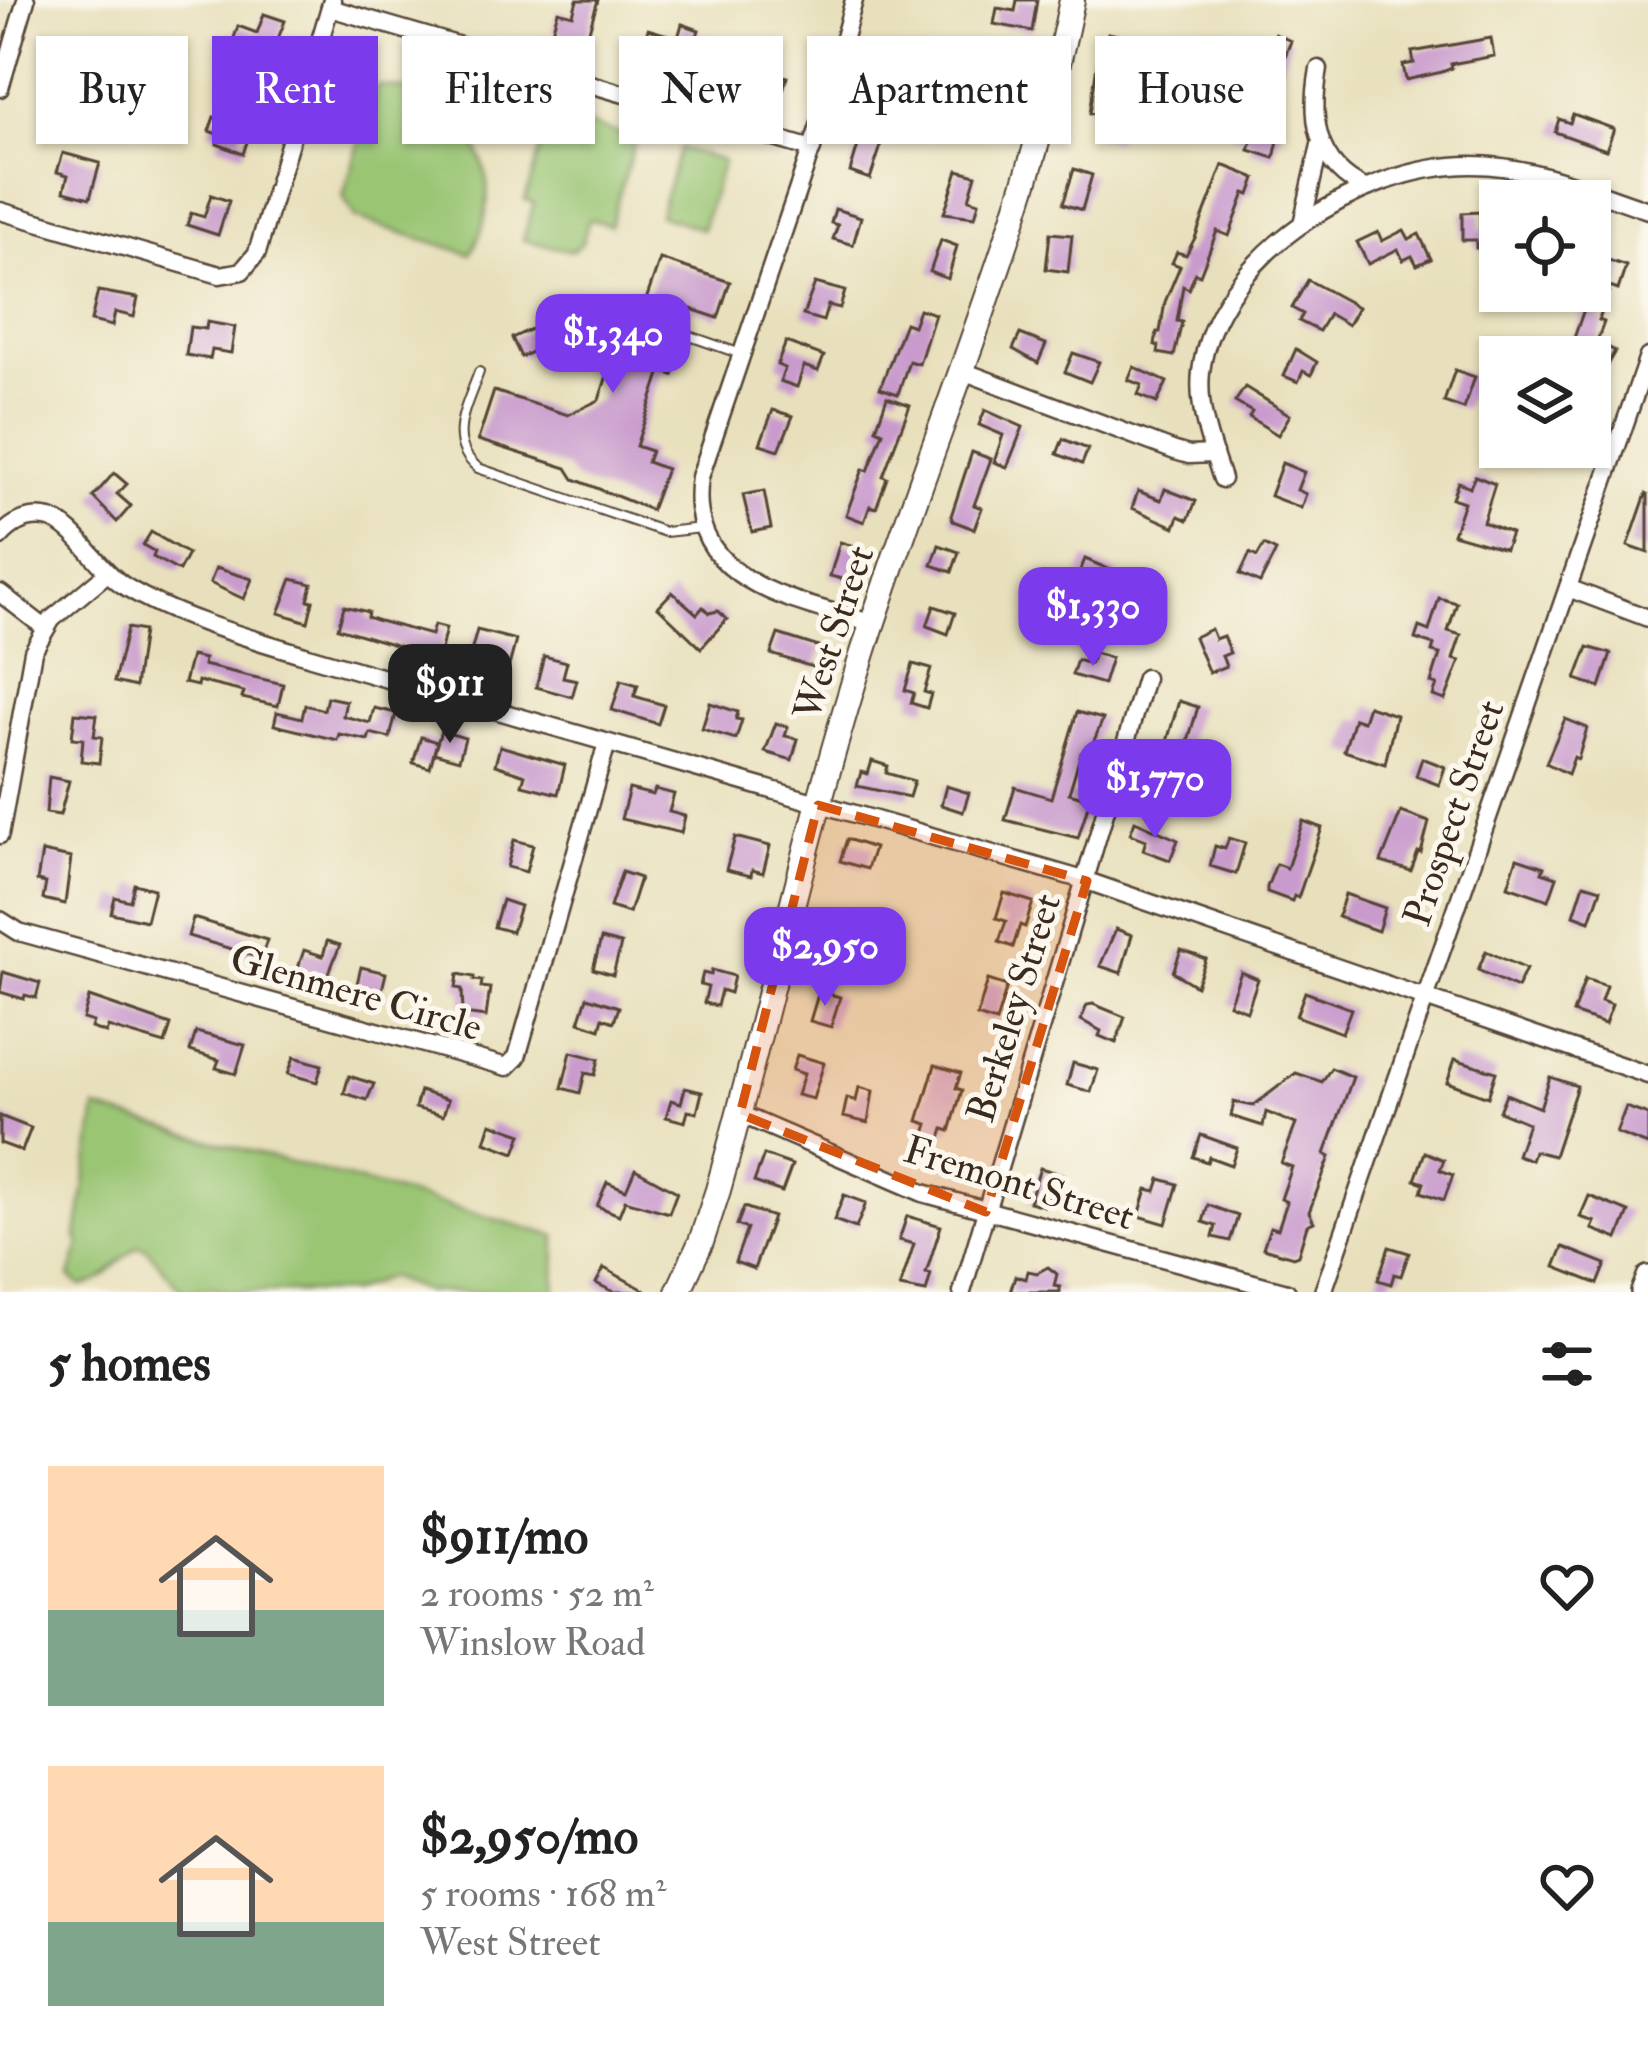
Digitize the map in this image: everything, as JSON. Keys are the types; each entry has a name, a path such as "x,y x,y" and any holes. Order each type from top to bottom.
{"main road":[{"name":"West Street","path":"677,1292 710,1218 818,805 873,624 1046,113 1072,0"}],"street":[{"path":"0,88 26,0"},
{"path":"854,0 812,149 700,477 699,504 704,527 722,560 754,585 873,624"},
{"path":"0,212 220,275 242,272 257,254 331,4 812,149"},
{"path":"1302,224 1320,145 1315,114 1319,68"},
{"path":"1320,145 1338,171 1365,188"},
{"path":"1222,479 1204,421 1200,386 1212,334 1244,281 1302,224 1365,188 1437,168 1522,169 1648,210"},
{"name":"Prospect Street","path":"1323,1292 1648,357"},
{"path":"960,370 1175,451 1214,454"},
{"path":"0,537 21,521 54,520 75,536 106,574 144,597 284,649 1087,881 1648,1075"},
{"path":"0,836 29,668 45,628 106,574"},
{"path":"1568,588 1648,618"},
{"path":"0,593 45,628"},
{"name":"Berkeley Street","path":"962,1292 1145,678"},
{"name":"Glenmere Circle","path":"0,920 20,932 504,1068 517,1057 607,743"},
{"name":"Fremont Street","path":"740,1114 896,1183 986,1212 1287,1292"},
{"path":"1642,1292 1648,1277"}],"lane":[{"path":"681,333 742,354"},
{"path":"479,372 459,438 467,458 478,468 659,530 681,533 704,527"}],"highlighted area":[{"path":"818,805 1087,881 986,1212 740,1114"}],"green space":[{"path":"378,86 402,89 402,144 475,144 487,196 483,225 470,254 355,218 343,196 359,144 378,144"},
{"path":"595,126 619,134 619,144 634,144 610,225 589,219 582,243 572,251 523,240 534,203 525,200 542,144 595,144"},
{"path":"680,148 723,161 702,229 659,215"},
{"path":"96,1109 556,1236 555,1292 428,1292 388,1277 351,1292 233,1292 210,1287 183,1292 147,1249 138,1246 106,1275 81,1286 70,1277 80,1245 77,1236"}],"building":[{"path":"577,0 598,0 587,36 552,31 558,11 573,15"},
{"path":"1017,0 1037,0 1032,31 994,24 997,8 1015,11"},
{"path":"264,14 285,21 279,36 235,36 238,26 257,33"},
{"path":"682,24 699,30 697,36 679,36"},
{"path":"1491,38 1494,56 1406,80 1403,65 1414,63 1412,52"},
{"path":"1573,114 1614,129 1606,150 1555,132 1559,119 1570,123"},
{"path":"217,144 246,144 243,154"},
{"path":"858,144 881,146 870,179 850,172"},
{"path":"1251,144 1277,144 1274,158 1249,150"},
{"path":"63,153 100,163 90,198 64,191 68,175 57,172"},
{"path":"1223,165 1256,178 1250,195 1245,193 1229,236 1217,231 1200,275 1195,273 1189,289 1183,286 1174,356 1158,353 1157,332 1180,266 1172,263 1177,252 1186,255 1195,238"},
{"path":"1074,169 1092,175 1082,210 1063,204"},
{"path":"958,170 976,175 969,199 979,202 975,217 944,213"},
{"path":"211,195 229,201 218,235 187,225 191,213 204,217"},
{"path":"835,209 861,217 853,245 833,239 838,225 831,223"},
{"path":"1479,212 1479,248 1476,240 1462,240 1462,213"},
{"path":"1404,230 1409,239 1419,234 1431,259 1417,265 1412,256 1403,260 1398,249 1368,264 1357,242 1378,232 1382,241"},
{"path":"1050,233 1072,235 1068,272 1046,269"},
{"path":"941,240 957,246 948,279 930,272"},
{"path":"660,259 730,282 718,318 682,306 673,331 668,350 679,354 673,375 661,371 636,446 651,451 647,462 666,469 651,510 574,479 567,468 478,440 494,391 568,415 599,400 632,299 645,303"},
{"path":"1611,261 1626,266 1618,290 1611,287"},
{"path":"1308,280 1358,307 1348,325 1329,314 1319,331 1299,321 1303,314 1292,308"},
{"path":"815,283 845,291 840,308 828,305 823,321 803,315"},
{"path":"98,291 138,298 134,317 115,312 112,326 91,321"},
{"path":"919,309 935,314 919,364 909,361 898,394 880,388 905,323 913,326"},
{"path":"1583,312 1602,312 1599,336 1575,336"},
{"path":"566,313 575,332 553,342 556,347 543,354 540,348 521,357 512,338"},
{"path":"207,322 235,327 231,353 212,350 210,359 186,355 190,327 206,329"},
{"path":"1020,334 1046,344 1038,363 1013,349"},
{"path":"786,342 824,356 818,371 804,366 797,387 780,381 785,368 777,365"},
{"path":"1296,349 1317,362 1311,375 1303,371 1298,382 1284,376"},
{"path":"1073,353 1099,362 1090,382 1065,372"},
{"path":"1134,367 1167,382 1157,403 1138,395 1142,385 1128,380"},
{"path":"1455,370 1475,377 1464,409 1444,402"},
{"path":"1245,387 1290,415 1278,435 1235,402"},
{"path":"887,397 910,405 876,508 870,506 864,522 846,515 883,432 876,429"},
{"path":"773,410 793,416 779,450 760,444"},
{"path":"985,410 1023,427 1007,467 994,462 1003,435 979,425"},
{"path":"1063,439 1088,449 1082,464 1057,454"},
{"path":"972,452 991,459 974,505 982,508 974,529 951,516"},
{"path":"1282,463 1304,472 1297,490 1306,494 1301,508 1270,496"},
{"path":"114,473 127,484 117,494 131,506 117,522 93,497"},
{"path":"1475,476 1495,484 1483,522 1511,533 1505,549 1453,534 1464,502 1452,498 1458,482 1470,487"},
{"path":"1165,489 1196,501 1188,520 1179,516 1175,527 1132,508 1138,491 1161,500"},
{"path":"764,491 771,528 752,532 743,495"},
{"path":"1648,495 1648,553 1628,546"},
{"path":"151,532 188,554 179,571 153,557 155,552 143,545"},
{"path":"840,542 860,548 850,581 830,576"},
{"path":"939,545 959,552 952,572 932,565"},
{"path":"1264,545 1276,551 1260,583 1240,574 1250,553 1257,557"},
{"path":"1085,559 1118,573 1110,592 1118,595 1113,607 1088,597 1095,581 1079,574"},
{"path":"216,568 252,579 244,599 210,583"},
{"path":"292,579 312,584 308,622 279,613"},
{"path":"672,592 697,614 703,607 727,619 701,648 658,607"},
{"path":"1439,598 1457,603 1448,631 1461,635 1453,659 1460,661 1445,700 1433,696 1437,685 1431,683 1440,654 1432,652 1434,645 1415,639 1419,627 1429,631"},
{"path":"344,606 431,635 434,625 446,628 439,658 338,628"},
{"path":"934,606 955,613 948,634 927,626"},
{"path":"127,628 143,631 135,687 114,682"},
{"path":"1211,629 1215,639 1223,636 1230,653 1222,656 1226,666 1209,673 1194,637"},
{"path":"477,630 516,640 509,666 470,656"},
{"path":"778,634 822,648 816,668 771,654"},
{"path":"1588,647 1611,654 1600,687 1576,679"},
{"path":"1094,653 1111,658 1103,684 1072,675 1077,660 1090,664"},
{"path":"191,656 204,659 203,665 283,684 278,706 242,698 244,692 198,681 197,686 184,683"},
{"path":"544,656 567,662 563,677 577,680 572,697 536,687"},
{"path":"913,664 931,669 924,692 931,694 927,708 911,703 914,693 905,690"},
{"path":"621,680 638,685 634,696 664,705 658,724 612,710"},
{"path":"327,697 346,701 343,716 370,723 374,708 396,713 390,738 370,733 368,740 339,734 337,740 274,725 277,712 302,718 305,705 324,710"},
{"path":"1179,701 1198,707 1184,754 1165,748"},
{"path":"710,703 738,712 736,719 742,720 736,739 702,729"},
{"path":"1368,706 1396,715 1385,764 1344,751 1354,718 1363,721"},
{"path":"1077,712 1103,719 1088,755 1081,753 1069,793 1090,799 1078,838 1005,820 1015,787 1051,798"},
{"path":"75,713 97,715 94,736 102,737 99,763 81,761 83,739 72,738"},
{"path":"1565,719 1587,728 1568,774 1546,763"},
{"path":"776,723 788,727 785,736 798,739 792,760 765,752"},
{"path":"441,731 465,738 459,760 434,753"},
{"path":"421,737 437,742 430,768 413,763"},
{"path":"500,746 565,765 558,794 522,785 525,775 495,765"},
{"path":"1422,758 1445,767 1439,785 1416,776"},
{"path":"872,761 888,766 886,773 914,781 909,797 857,786 861,772 868,774"},
{"path":"49,777 69,781 60,815 46,813"},
{"path":"946,786 969,793 963,812 941,805"},
{"path":"629,789 674,794 669,812 685,816 681,833 621,819"},
{"path":"1401,812 1429,822 1411,871 1381,862"},
{"path":"1135,821 1178,840 1170,860 1143,850 1146,840 1130,834"},
{"path":"1303,821 1322,828 1298,898 1292,901 1267,892 1267,887 1276,864 1287,868"},
{"path":"735,837 770,846 763,873 752,870 751,876 726,870"},
{"path":"1229,838 1245,843 1236,874 1210,866 1215,846 1225,849"},
{"path":"847,839 874,848 867,869 840,861"},
{"path":"514,840 533,845 526,872 507,867"},
{"path":"42,852 71,858 65,904 43,899 46,883 37,881"},
{"path":"1517,858 1557,877 1549,900 1508,886"},
{"path":"622,872 640,878 629,913 610,907"},
{"path":"134,884 154,889 146,921 111,913 115,897 130,901"},
{"path":"1584,884 1601,889 1590,921 1574,915"},
{"path":"1004,893 1033,902 1013,947 999,942 1006,921 996,918"},
{"path":"1345,894 1385,908 1378,931 1338,917"},
{"path":"502,900 520,906 512,932 494,927"},
{"path":"193,918 267,940 261,958 188,936"},
{"path":"836,928 852,933 843,965 827,960"},
{"path":"1116,929 1132,935 1121,973 1100,966"},
{"path":"601,939 621,944 613,975 593,969"},
{"path":"327,941 340,945 327,978 297,971 304,950 323,956"},
{"path":"1181,950 1206,959 1196,986 1173,972"},
{"path":"1486,951 1526,969 1517,988 1478,970"},
{"path":"361,967 386,973 381,994 356,988"},
{"path":"712,970 734,976 730,993 721,990 717,1006 704,1003 708,987 700,985 703,973 711,975"},
{"path":"3,972 40,983 36,998 0,992"},
{"path":"1241,972 1258,979 1247,1011 1229,1004"},
{"path":"458,974 474,977 482,981 481,987 490,988 486,1017 463,1014 462,989 456,988"},
{"path":"1585,979 1606,986 1601,1001 1612,1005 1605,1024 1573,1013"},
{"path":"988,980 1007,986 996,1022 977,1016"},
{"path":"819,991 840,997 831,1027 810,1021"},
{"path":"1305,992 1351,1009 1342,1033 1296,1016"},
{"path":"89,997 171,1025 165,1044 108,1027 106,1033 91,1028 93,1022 83,1019"},
{"path":"587,997 619,1007 614,1022 603,1018 600,1029 579,1022"},
{"path":"1087,1005 1125,1017 1116,1043 1081,1020"},
{"path":"196,1032 245,1045 236,1074 216,1068 219,1060 190,1051"},
{"path":"571,1052 599,1059 595,1075 585,1073 580,1093 562,1088"},
{"path":"797,1055 824,1063 813,1099 797,1095 804,1074 792,1070"},
{"path":"294,1057 322,1065 317,1082 288,1074"},
{"path":"1455,1059 1496,1072 1488,1097 1447,1082"},
{"path":"1073,1063 1098,1070 1091,1092 1067,1085"},
{"path":"935,1065 961,1073 956,1088 962,1090 950,1131 944,1129 940,1142 924,1137 928,1124 918,1121"},
{"path":"1331,1068 1353,1077 1309,1212 1314,1222 1307,1225 1298,1255 1293,1257 1263,1248 1270,1227 1278,1229 1287,1202 1281,1199 1292,1167 1281,1163 1296,1124 1266,1112 1263,1126 1231,1116 1234,1102 1253,1106 1296,1073 1322,1082"},
{"path":"349,1076 374,1084 367,1100 344,1093"},
{"path":"1550,1077 1577,1086 1554,1156 1534,1151 1531,1160 1517,1155 1528,1123 1499,1111 1506,1094 1540,1108"},
{"path":"859,1087 873,1091 868,1123 843,1117 847,1098 856,1101"},
{"path":"685,1088 702,1092 697,1113 688,1111 685,1122 666,1117 671,1100 681,1103"},
{"path":"420,1091 448,1100 443,1116 415,1108"},
{"path":"1626,1107 1648,1115 1648,1145 1616,1133"},
{"path":"0,1116 31,1128 22,1151 0,1143"},
{"path":"491,1123 522,1134 515,1153 485,1142"},
{"path":"1201,1135 1237,1148 1231,1165 1193,1157"},
{"path":"1425,1152 1444,1160 1440,1170 1453,1175 1444,1200 1421,1192 1424,1183 1415,1180"},
{"path":"764,1155 792,1165 782,1192 754,1182"},
{"path":"1040,1168 1065,1175 1057,1201 1047,1198 1044,1206 1029,1202"},
{"path":"635,1169 677,1192 669,1213 625,1200 619,1215 597,1206 607,1182 626,1190"},
{"path":"1160,1179 1178,1184 1166,1224 1139,1216 1147,1189 1156,1191"},
{"path":"844,1195 866,1203 856,1228 834,1220"},
{"path":"1589,1196 1629,1212 1618,1239 1592,1229 1595,1222 1580,1217"},
{"path":"1208,1205 1238,1216 1230,1241 1213,1237 1216,1226 1203,1222"},
{"path":"744,1207 773,1217 754,1269 735,1262 747,1229 737,1225"},
{"path":"907,1216 941,1226 926,1273 931,1274 926,1292 900,1287 914,1244 899,1240"},
{"path":"1389,1247 1409,1253 1401,1276 1394,1274 1391,1284 1378,1280"},
{"path":"1563,1247 1606,1264 1598,1284 1555,1267"},
{"path":"1048,1267 1057,1274 1054,1286 1060,1292 1010,1292 1015,1276 1026,1279 1028,1271 1037,1273"},
{"path":"604,1268 648,1292 614,1292 596,1283"}]}
